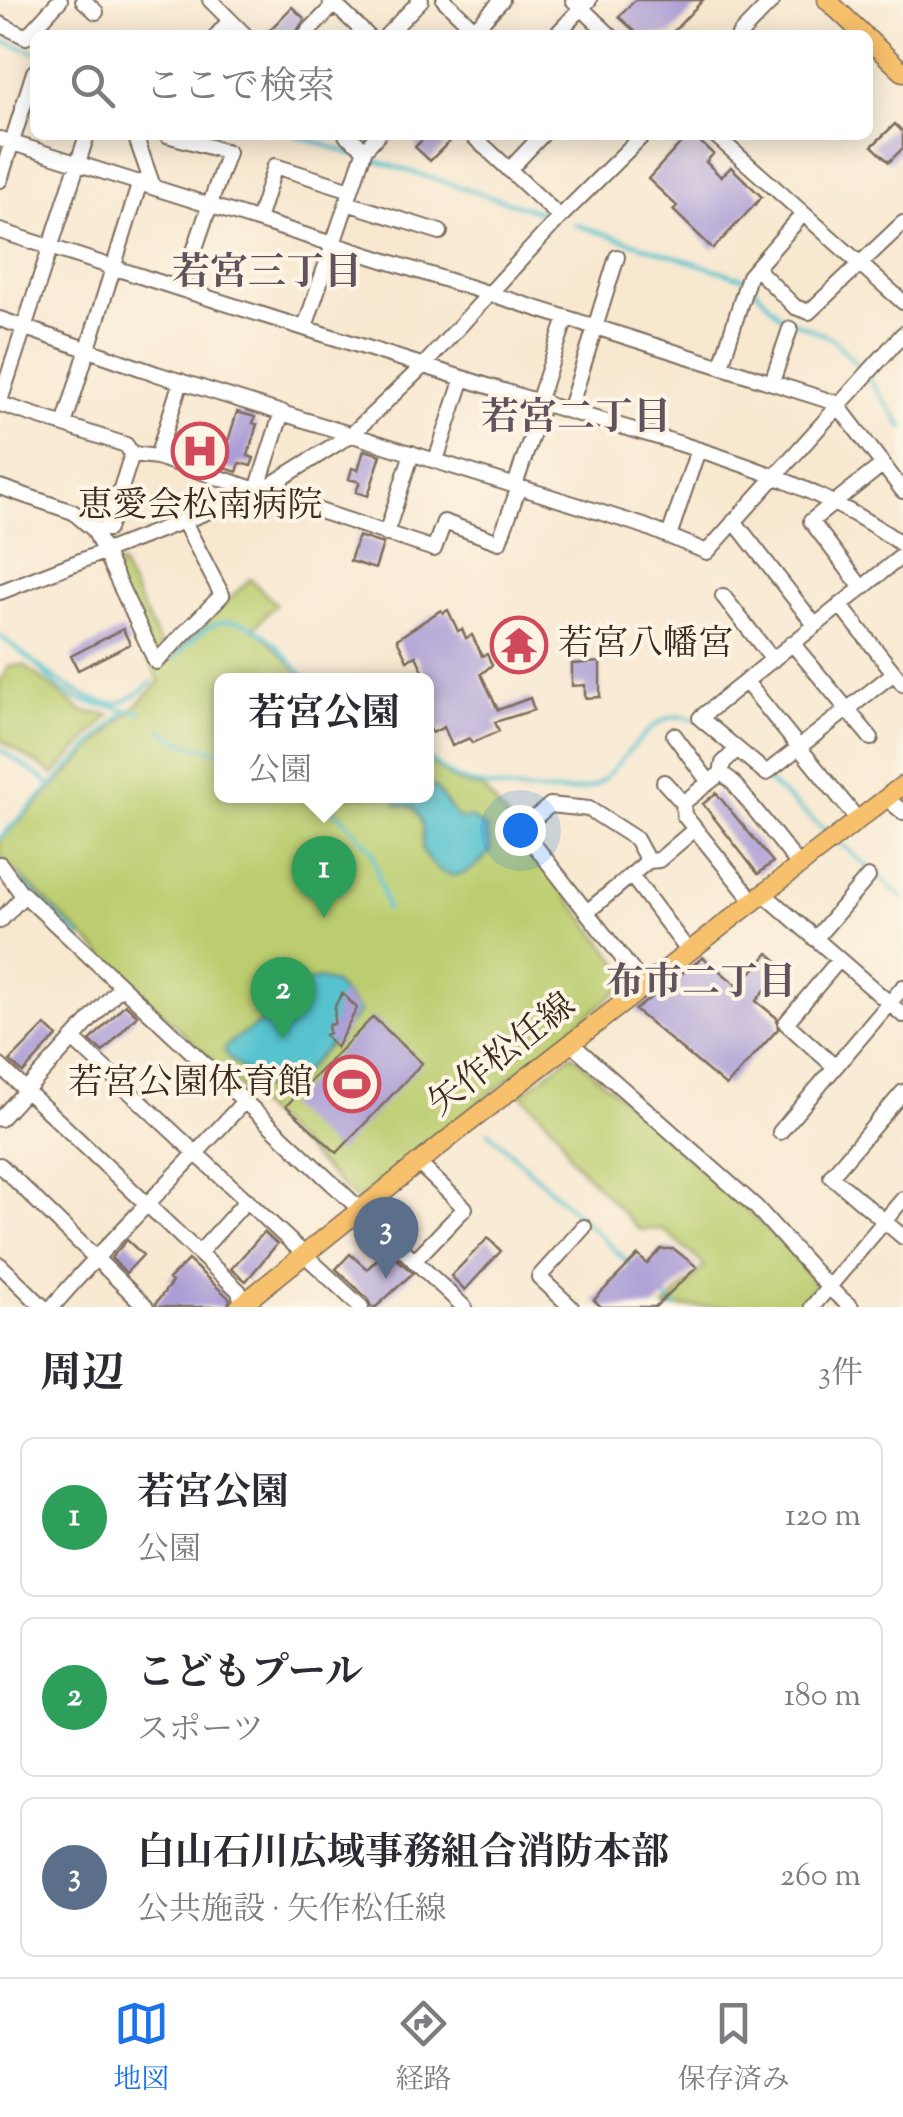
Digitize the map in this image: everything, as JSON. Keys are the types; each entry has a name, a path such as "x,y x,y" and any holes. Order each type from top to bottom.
{"main road":[{"path":"827,0 859,30"},
{"path":"873,44 903,72"},
{"name":"矢作松任線","path":"241,1306 903,784"}],"street":[{"path":"32,30 60,0"},
{"path":"82,0 96,12"},
{"path":"210,0 239,30"},
{"path":"392,30 422,0"},
{"path":"444,0 469,30"},
{"path":"473,30 502,0"},
{"path":"745,30 773,0"},
{"path":"309,30 333,2 361,30"},
{"path":"560,30 581,3 605,30"},
{"path":"221,30 230,20"},
{"path":"0,24 26,36 30,32"},
{"path":"0,180 6,140 30,82"},
{"path":"6,140 836,402 903,491"},
{"path":"86,140 0,403 126,445 132,454 157,458 434,549 444,522 499,542 566,318"},
{"path":"64,425 112,267 146,184 136,140"},
{"path":"181,288 228,152 186,140"},
{"path":"353,140 365,149"},
{"path":"305,327 365,149 373,140"},
{"path":"477,140 560,218"},
{"path":"509,170 537,140"},
{"path":"0,592 256,493 352,434 638,140"},
{"path":"721,140 903,302"},
{"path":"258,220 275,166 440,232"},
{"path":"721,366 749,276 804,214"},
{"path":"756,268 794,308 809,312 903,223"},
{"path":"0,232 775,476 880,529 903,546"},
{"path":"569,411 617,257"},
{"path":"0,319 181,381 669,536 708,552 902,338"},
{"path":"772,382 790,329"},
{"path":"436,460 463,378"},
{"path":"157,458 181,381"},
{"path":"256,493 282,412"},
{"path":"669,536 698,450"},
{"path":"386,534 412,453"},
{"path":"94,530 108,529 132,454"},
{"path":"862,588 811,522 882,464"},
{"path":"0,487 74,512 94,530 156,662 222,595 183,520"},
{"path":"734,521 815,625"},
{"path":"840,605 898,678 847,710 766,774 700,718 792,643 840,605 903,556"},
{"path":"723,596 772,660"},
{"path":"792,643 871,738"},
{"path":"746,682 858,820"},
{"path":"674,735 715,778 731,780 800,865"},
{"path":"683,803 715,778 735,751"},
{"path":"664,782 683,803 684,815 695,829 758,897 816,939 903,1014"},
{"path":"886,798 903,812"},
{"path":"645,987 522,830 550,805 589,808 636,839 648,861"},
{"path":"587,912 648,861 659,860 695,829"},
{"path":"2,869 24,895 464,1307"},
{"path":"631,875 689,952"},
{"path":"816,939 868,877"},
{"path":"0,921 24,895"},
{"path":"835,1067 786,1023 840,960"},
{"path":"0,1120 120,986"},
{"path":"780,1132 903,987"},
{"path":"74,1040 361,1307"},
{"path":"572,1044 756,1207 851,1307"},
{"path":"0,1066 239,1291 241,1306"},
{"path":"903,1092 831,1176 903,1237"},
{"path":"52,1307 245,1100"},
{"path":"414,1260 465,1208 418,1164"},
{"path":"0,1165 146,1307"},
{"path":"812,1307 903,1199"},
{"path":"199,1252 247,1200"},
{"path":"571,1307 539,1277 584,1227"},
{"path":"0,1265 44,1307"}],"green space":[{"path":"121,564 165,654 175,652 250,579 276,604 253,629 299,673 214,673 214,803 434,803 434,765 457,782 484,789 632,980 357,1201 0,856 0,840 160,682 105,576"},
{"path":"24,665 82,711 110,715 54,775 0,740 0,681 9,666"},
{"path":"572,1054 785,1244 817,1286 798,1307 665,1307 705,1266 663,1229 639,1230 571,1158 558,1131 521,1094"}],"water":[{"path":"434,786 456,816 463,820 469,817 486,828 491,850 465,873 438,870 422,850 417,813 413,807 396,804 434,803"},
{"path":"319,979 334,983 360,1012 286,1091 272,1094 224,1051 232,1041 258,1025 279,994"}],"building":[{"path":"635,0 703,0 675,30 633,30 619,17"},
{"path":"292,7 305,19 298,30 270,30"},
{"path":"895,124 903,132 903,148 889,162 872,146"},
{"path":"422,140 451,140 430,161 415,147"},
{"path":"683,140 698,140 713,154 706,162 721,177 731,167 762,197 713,249 648,179"},
{"path":"237,412 255,417 253,423 257,424 248,456 254,458 251,466 240,463 237,472 192,457 197,442 225,451"},
{"path":"364,450 381,455 368,496 356,492 360,482 349,479 352,468 358,470"},
{"path":"358,536 383,544 375,569 350,561"},
{"path":"441,610 448,610 458,631 462,629 466,638 472,635 482,656 487,654 492,665 481,674 498,710 530,698 534,710 495,722 499,731 472,743 469,738 452,746 444,727 434,732 434,673 424,673 416,656 407,660 397,639"},
{"path":"123,629 130,644 78,670 71,656"},
{"path":"600,662 600,697 585,698 585,685 572,686 572,664"},
{"path":"716,793 773,862 758,874 703,804"},
{"path":"768,953 784,967 756,1001 777,1018 778,1029 726,1086 635,1010 703,957 739,987"},
{"path":"342,993 357,1008 336,1048 325,1035 329,1033 328,1025 334,1024 335,1006"},
{"path":"125,1004 137,1015 103,1052 90,1041"},
{"name":"若宮公園体育館","path":"373,1017 422,1063 337,1153 286,1106"},
{"path":"45,1025 57,1036 23,1073 10,1061"},
{"path":"264,1232 277,1244 246,1281 231,1269"},
{"path":"488,1238 501,1251 465,1290 451,1276"},
{"path":"127,1240 143,1255 126,1273 111,1258"},
{"path":"661,1249 674,1249 697,1267 655,1307 601,1307 594,1300 638,1255 647,1264"},
{"path":"387,1250 413,1273 376,1307 371,1307 368,1299 336,1269 350,1254 367,1269"},
{"path":"188,1260 230,1299 227,1307 156,1307 172,1282 169,1279"}],"waterway":[{"path":"0,40 30,50"},
{"path":"310,140 356,155"},
{"path":"370,159 543,213"},
{"path":"574,224 745,279"},
{"path":"751,284 780,316 832,338 862,370"},
{"path":"869,379 903,427"},
{"path":"173,659 209,627 239,622 265,636 301,673"},
{"path":"0,636 56,679 105,703 127,700 152,682"},
{"path":"35,663 72,696 141,712"},
{"path":"0,838 126,710"},
{"path":"434,762 470,783 528,791 585,789 608,775 653,727 666,719 694,720"},
{"path":"161,729 182,742 214,749"},
{"path":"0,749 52,785"},
{"path":"763,777 828,833"},
{"path":"321,803 340,815 372,850 387,910"},
{"path":"839,842 903,898"},
{"path":"19,879 80,938"},
{"path":"489,1132 631,1265"},
{"path":"664,1296 676,1307"}],"place":[{"name":"恵愛会松南病院","path":"200,451"},
{"name":"若宮八幡宮","path":"519,645"},
{"name":"若宮公園","path":"324,918"},
{"name":"こどもプール","path":"283,1039"},
{"name":"若宮公園体育館","path":"352,1084"},
{"name":"白山石川広域事務組合消防本部","path":"386,1279"}],"district":[{"name":"若宮三丁目","path":"267,275"},
{"name":"若宮二丁目","path":"576,420"},
{"name":"布市二丁目","path":"701,985"}]}
